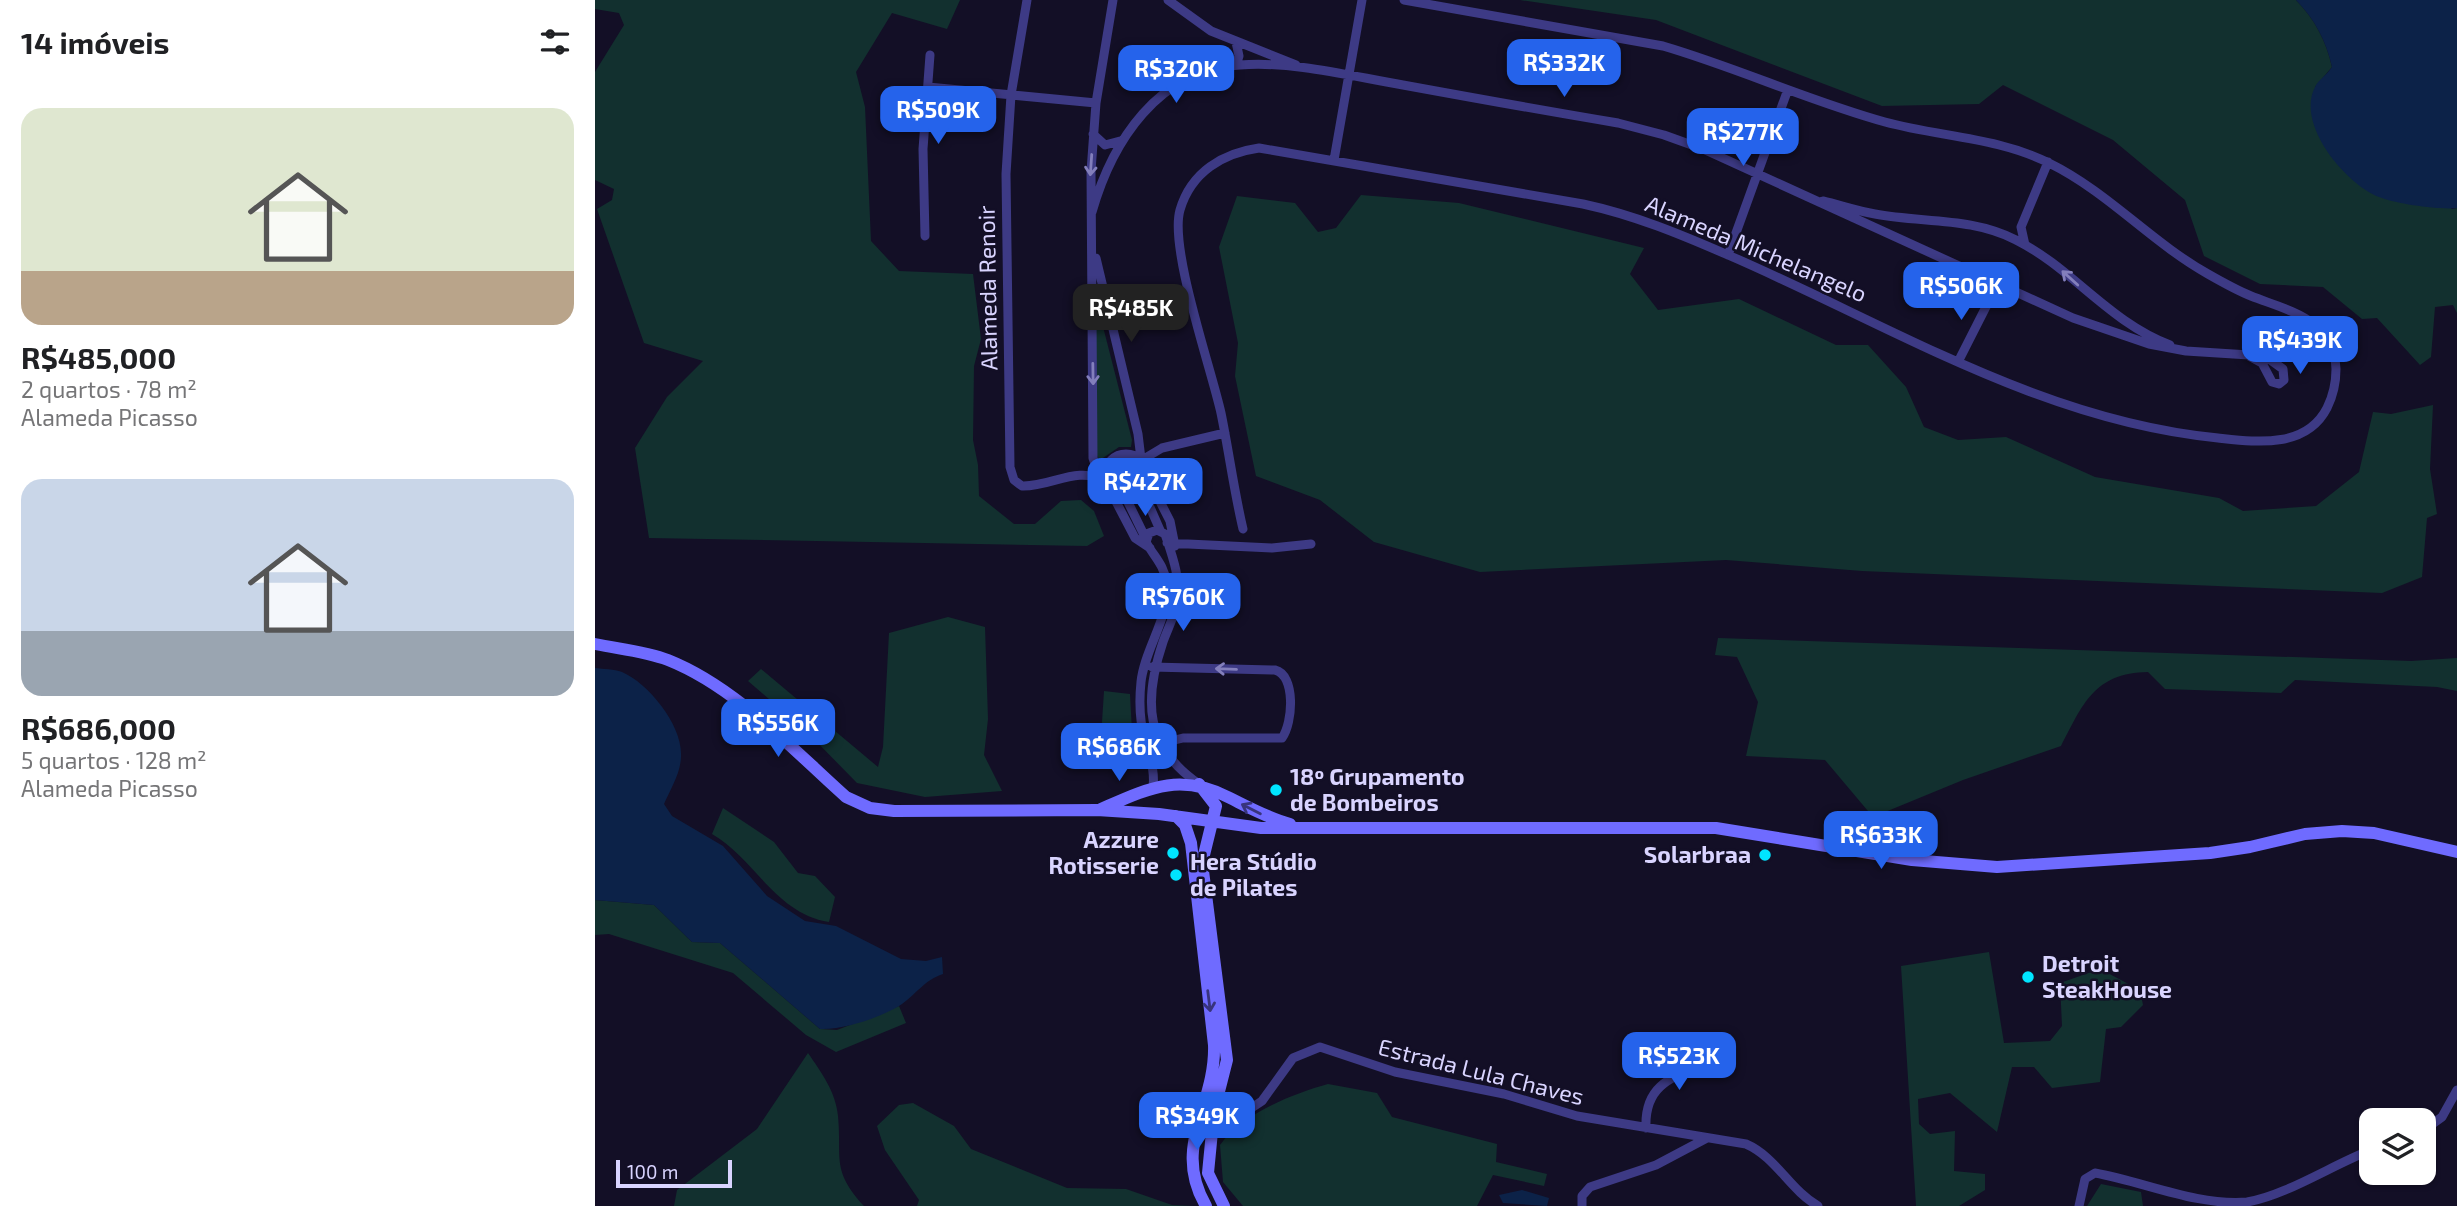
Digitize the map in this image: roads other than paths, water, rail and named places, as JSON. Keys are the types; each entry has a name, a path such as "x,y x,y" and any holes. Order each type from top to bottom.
{"main road":[{"path":"595,642 651,647 699,667 787,735 848,789 866,800 969,811 1097,810 1159,814 1247,827 1716,828 1912,860 1997,867 2210,853 2305,834 2342,831 2374,833 2457,852"},
{"path":"1097,810 1153,788 1177,783 1199,785 1260,813 1305,828"},
{"path":"1196,1189 1203,1190 1210,1179 1214,1111 1227,1060 1202,863 1214,822 1216,802 1199,785"},
{"path":"1153,788 1151,802 1159,814"},
{"path":"1177,816 1185,825 1191,843 1214,1045 1213,1066 1191,1154 1196,1189 1206,1206"},
{"path":"1193,1175 1199,1169 1210,1179 1224,1206"}],"street":[{"name":"Alameda Renoir","path":"1027,0 1011,95 1006,228 1012,474 1022,486 1077,474 1092,475 1107,481"},
{"path":"1113,0 1093,134 1091,308 1094,461 1135,538 1154,550"},
{"path":"1168,0 1192,19 1236,42 1308,69"},
{"path":"1334,160 1362,0"},
{"name":"Alameda Michelangelo","path":"1243,529 1225,433 1178,238 1180,211 1185,196 1208,167 1245,150 1276,149 1610,210 1650,222 2025,391 2093,415 2184,435 2260,442 2287,439 2313,425 2329,406 2335,382 2335,360 2331,346 2318,326 2295,311 2237,290 2195,267 2098,191 2048,162 2013,149 1892,123 1787,92 1703,58 1663,46 1404,0"},
{"path":"1236,42 1239,56 1236,65"},
{"path":"925,236 923,149 930,55"},
{"path":"1092,212 1102,178 1120,141 1144,111 1178,85 1236,65 1308,69 1641,128 1703,149 2007,289 2117,335 2186,351 2249,356"},
{"path":"928,87 1096,103"},
{"path":"1728,255 1787,92"},
{"path":"1093,134 1105,145 1120,141"},
{"path":"2025,245 2021,227 2048,162"},
{"path":"1801,195 1875,214 1967,225 2005,236 2052,262 2123,321 2186,351"},
{"path":"1872,226 1875,214"},
{"path":"2005,236 2021,227"},
{"path":"1092,232 1106,307 1138,434 1141,460 1170,522 1169,544"},
{"path":"1985,279 1990,297"},
{"path":"1959,360 1990,297 2007,289"},
{"path":"1091,308 1097,305 1106,307"},
{"path":"2117,335 2123,321"},
{"path":"1107,481 1109,462 1120,454 1141,460 1162,449 1225,433"},
{"path":"1125,496 1142,489 1148,478"},
{"path":"1107,481 1125,496 1165,574 1167,590 1144,667 1140,716 1145,743 1154,765 1153,788"},
{"path":"1142,489 1160,530 1167,537 1175,562 1177,602 1157,667 1151,708 1159,744 1177,768 1199,785"},
{"path":"1146,538 1151,531 1160,530"},
{"path":"1154,550 1169,544 1282,548 1311,544"},
{"path":"1144,667 1275,670 1284,674 1289,682 1289,724 1279,739 1183,738 1159,744"},
{"name":"Estrada Lula Chaves","path":"1212,1134 1262,1101 1293,1058 1320,1047 1395,1072 1504,1094 1577,1116 1752,1147 1805,1198 1818,1206"},
{"path":"1646,1128 1646,1106 1656,1088 1714,1060"},
{"path":"2436,1121 2442,1117 2457,1090"},
{"path":"1214,1111 1220,1121 1227,1123"},
{"path":"1582,1206 1582,1196 1590,1187 1656,1165 1707,1138"},
{"path":"2079,1206 2085,1179 2095,1173 2201,1201 2234,1204 2267,1197 2359,1155"}],"water":[{"path":"2296,0 2457,0 2457,208 2419,206 2382,198 2354,181 2328,153 2312,119 2311,102 2316,84 2332,67 2319,31"},
{"path":"595,668 619,671 632,677 652,695 669,718 680,742 681,753 678,773 664,804 672,816 723,846 767,896 805,921 836,926 901,959 926,961 942,957 943,974 931,980 899,1006 881,1015 850,1025 820,1029 720,943 692,942 654,905 595,900"},
{"path":"1522,1190 1549,1198 1547,1206 1503,1203 1499,1195"}],"place":[{"name":"18º Grupamento de Bombeiros","path":"1276,790"},
{"name":"Azzure Rotisserie","path":"1173,853"},
{"name":"Solarbraa","path":"1765,855"},
{"name":"Hera Stúdio de Pilates","path":"1176,875"},
{"name":"Detroit SteakHouse","path":"2028,977"}]}
